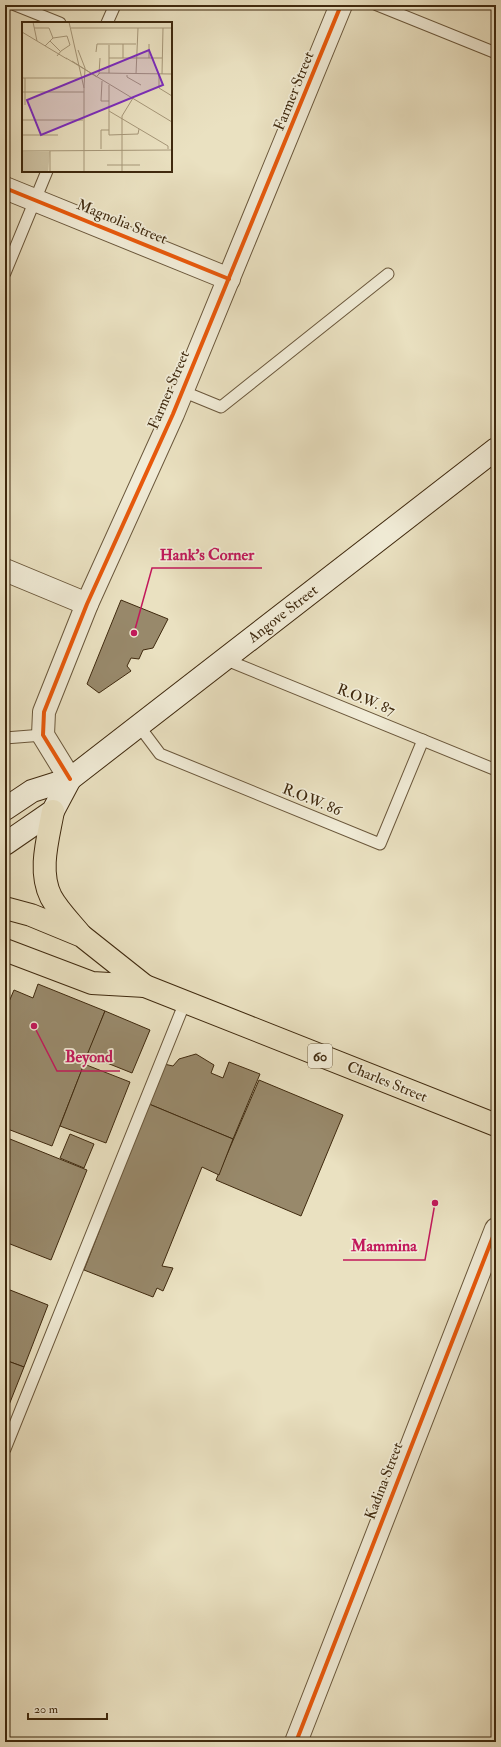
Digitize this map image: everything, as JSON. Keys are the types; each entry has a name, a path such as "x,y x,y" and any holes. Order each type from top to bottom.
{"highway":[{"path":"53,811 46,849 45,880 51,898 82,936"},
{"name":"Charles Street","path":"5,908 31,915 82,936 145,986 496,1125"},
{"name":"Charles Street","path":"6,955 92,983 145,986"}],"street":[{"name":"Farmer Street","path":"43,735 44,712 87,604 182,391 341,5"},
{"name":"Magnolia Street","path":"5,188 229,279"},
{"name":"Angove Street","path":"5,809 32,791 70,780 496,449"},
{"path":"5,570 87,604"},
{"path":"43,735 70,780"},
{"name":"Angove Street","path":"5,844 53,811 70,780"},
{"name":"Kadina Street","path":"296,1742 496,1229"}],"lane":[{"path":"15,5 58,22"},
{"path":"107,22 115,5"},
{"path":"377,5 496,53"},
{"path":"5,273 47,172"},
{"path":"182,391 221,407 388,274"},
{"name":"R.O.W. 87","path":"224,659 496,770"},
{"name":"R.O.W. 86","path":"139,726 160,754 380,844 423,740"},
{"path":"5,738 43,735"},
{"path":"5,1449 185,1002"}],"building":[{"path":"121,600 168,619 153,648 143,650 139,659 131,658 127,666 131,671 99,693 87,684"},
{"path":"38,984 105,1011 52,1146 5,1128 5,1011 14,990 33,998"},
{"path":"105,1011 150,1030 132,1073 87,1055"},
{"path":"196,1054 214,1065 211,1073 223,1078 229,1062 260,1074 233,1139 149,1104 164,1064 173,1066 179,1059"},
{"path":"84,1064 130,1082 106,1143 60,1126"},
{"path":"259,1080 343,1115 301,1216 216,1180"},
{"path":"149,1104 233,1139 219,1175 202,1167 162,1266 173,1268 163,1291 157,1288 153,1297 84,1270"},
{"path":"70,1134 94,1144 84,1168 60,1158"},
{"path":"5,1137 87,1170 51,1260 5,1242"},
{"path":"5,1288 48,1305 24,1367 5,1360"},
{"path":"5,1360 24,1367 5,1415"}],"cycle path":[{"path":"70,779 43,735 44,712 87,604 173,414 341,5"},
{"path":"5,188 229,279"},
{"path":"296,1742 496,1229"}],"place":[{"name":"Hank's Corner","path":"134,633"},
{"name":"Beyond","path":"34,1026"},
{"name":"Mammina","path":"435,1203"}]}
